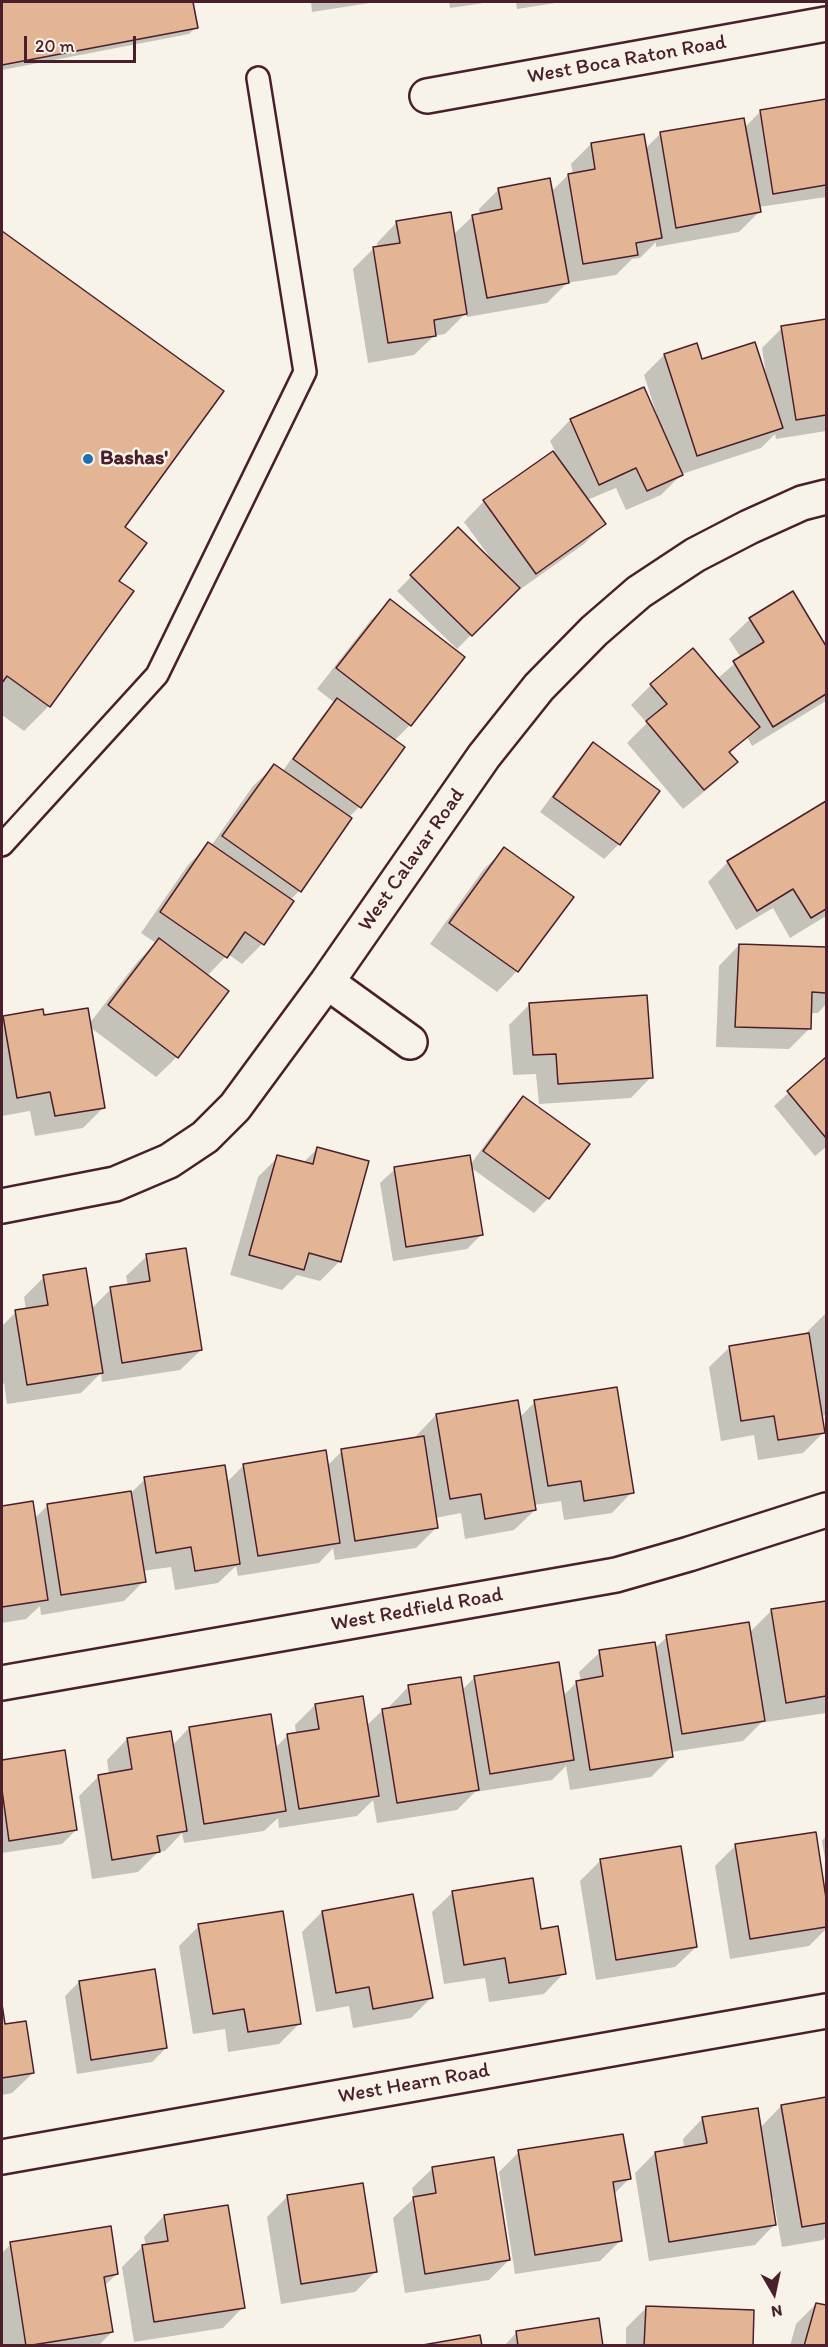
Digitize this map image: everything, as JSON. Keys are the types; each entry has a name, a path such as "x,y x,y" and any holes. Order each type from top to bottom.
{"street":[{"name":"West Boca Raton Road","path":"427,96 826,24"},
{"name":"West Calavar Road","path":"2,1206 115,1184 169,1161 205,1137 235,1107 327,982 484,756 539,687 594,631 639,592 695,555 748,527 792,508 826,497"},
{"path":"327,982 410,1042"},
{"name":"West Redfield Road","path":"2,1683 616,1575 826,1510"},
{"name":"West Hearn Road","path":"2,2157 826,2012"}],"lane":[{"path":"2,845 157,675 305,372 258,78"}],"building":[{"path":"2,2 193,2 198,28 2,65"},
{"path":"826,99 826,185 773,194 760,110"},
{"path":"744,118 761,212 676,228 660,132"},
{"path":"644,134 662,238 636,243 638,255 583,264 568,174 595,169 591,143"},
{"path":"550,178 569,283 487,298 472,215 502,209 498,188"},
{"path":"451,212 467,314 434,320 436,336 388,343 373,247 400,243 396,221"},
{"name":"Bashas'","path":"2,231 224,391 125,527 147,543 119,581 134,591 50,707 7,676 2,683"},
{"path":"826,319 826,415 796,420 781,326"},
{"path":"755,342 783,428 697,456 664,354 697,343 702,359"},
{"path":"644,387 683,475 647,491 636,468 599,485 570,419"},
{"path":"553,451 606,524 536,574 483,500"},
{"path":"458,527 520,588 472,636 410,575"},
{"path":"793,591 826,646 826,694 773,727 733,661 764,642 749,618"},
{"path":"390,599 465,657 411,726 336,668"},
{"path":"693,648 760,727 729,752 738,762 704,790 646,721 667,704 650,684"},
{"path":"337,698 405,747 361,808 293,759"},
{"path":"593,742 660,791 620,845 553,797"},
{"path":"274,764 352,818 301,892 222,836"},
{"path":"826,801 826,909 811,918 793,889 757,911 727,861"},
{"path":"208,842 294,901 264,945 245,932 227,958 160,912"},
{"path":"504,847 574,897 518,972 449,923"},
{"path":"159,938 229,991 178,1058 108,1005"},
{"path":"739,944 826,947 826,993 812,992 811,1029 735,1027"},
{"path":"647,995 653,1078 558,1084 556,1054 533,1055 529,1003"},
{"path":"88,1008 105,1108 55,1116 50,1092 17,1098 3,1016 43,1009 44,1015"},
{"path":"826,1057 826,1138 787,1091"},
{"path":"523,1096 590,1144 549,1199 483,1151"},
{"path":"317,1147 369,1161 341,1262 309,1253 304,1270 249,1255 277,1155 313,1164"},
{"path":"470,1155 483,1235 406,1247 394,1167"},
{"path":"186,1248 202,1350 122,1363 110,1287 150,1281 146,1254"},
{"path":"86,1268 103,1373 27,1385 15,1310 48,1305 43,1275"},
{"path":"809,1333 825,1433 778,1440 774,1416 741,1421 729,1346"},
{"path":"617,1387 634,1493 584,1501 581,1481 548,1486 534,1400"},
{"path":"518,1400 536,1510 485,1519 481,1494 450,1499 436,1414"},
{"path":"424,1436 438,1528 355,1541 341,1449"},
{"path":"326,1450 340,1543 258,1556 243,1464"},
{"path":"225,1465 240,1564 195,1571 191,1547 156,1553 144,1477"},
{"path":"131,1491 146,1582 61,1595 47,1504"},
{"path":"33,1501 48,1600 2,1607 2,1506"},
{"path":"826,1601 826,1696 786,1703 771,1609"},
{"path":"749,1622 765,1721 682,1734 666,1635"},
{"path":"655,1642 673,1757 590,1770 576,1681 603,1676 599,1650"},
{"path":"559,1662 574,1760 490,1774 474,1676"},
{"path":"461,1677 479,1790 397,1803 382,1709 411,1704 408,1685"},
{"path":"363,1696 379,1796 299,1809 287,1734 319,1729 315,1704"},
{"path":"271,1714 286,1811 204,1824 189,1727"},
{"path":"171,1731 187,1831 157,1836 160,1852 112,1860 98,1775 132,1769 127,1738"},
{"path":"65,1750 77,1830 9,1841 2,1790 2,1760"},
{"path":"816,1832 826,1898 826,1927 750,1939 735,1844"},
{"path":"681,1846 697,1947 616,1960 600,1859"},
{"path":"533,1878 541,1929 558,1926 566,1974 509,1983 505,1958 464,1965 452,1891"},
{"path":"413,1894 433,1998 373,2009 369,1987 336,1993 322,1911"},
{"path":"283,1911 301,2024 248,2032 244,2009 213,2014 198,1924"},
{"path":"155,1969 167,2048 91,2060 79,1981"},
{"path":"2,2004 5,2024 26,2021 34,2073 2,2078"},
{"path":"826,2097 826,2223 802,2227 781,2105"},
{"path":"758,2108 776,2225 669,2242 655,2152 707,2143 702,2117"},
{"path":"623,2134 631,2179 613,2182 622,2241 535,2255 518,2150"},
{"path":"494,2157 510,2260 425,2274 413,2197 436,2193 432,2167"},
{"path":"363,2183 377,2272 301,2284 287,2195"},
{"path":"228,2205 245,2308 154,2322 142,2245 168,2241 164,2215"},
{"path":"111,2226 118,2274 104,2277 113,2332 26,2346 10,2242"},
{"path":"816,2303 826,2305 826,2346 804,2346"},
{"path":"646,2306 754,2310 753,2346 644,2346"},
{"path":"599,2318 603,2346 518,2346 516,2331"},
{"path":"480,2335 482,2346 417,2346"}],"place":[{"name":"Bashas'","path":"88,459"}]}
